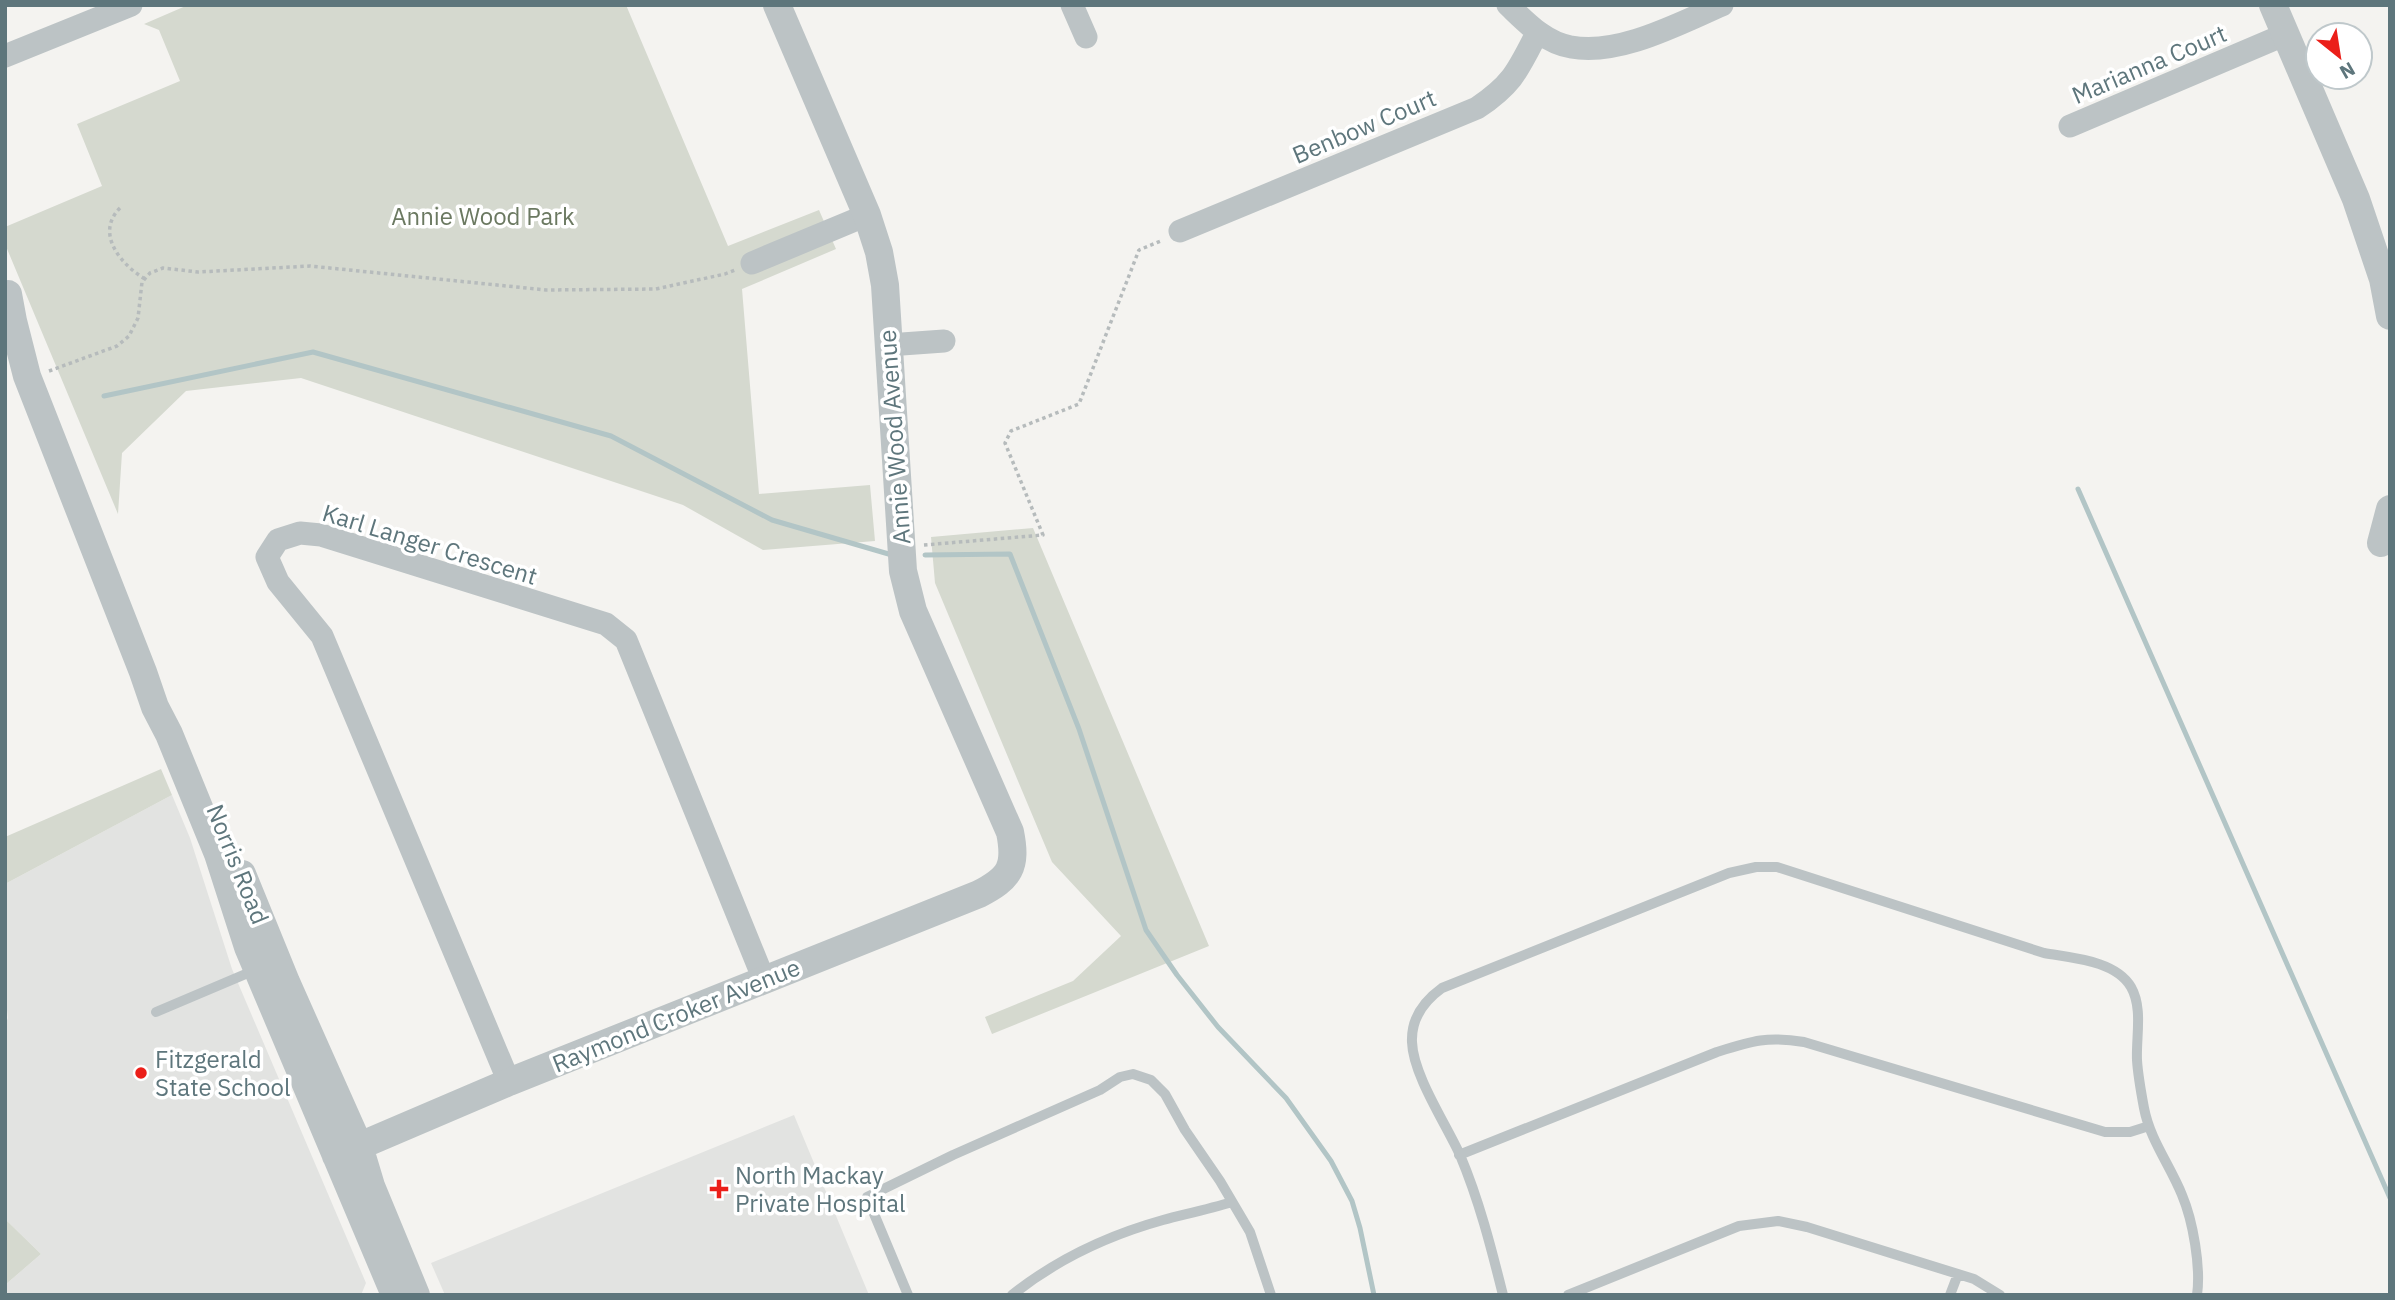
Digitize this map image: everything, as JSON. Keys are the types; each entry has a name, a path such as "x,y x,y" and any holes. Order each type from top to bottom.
{"street":[{"path":"5,57 131,5"},
{"name":"Annie Wood Avenue","path":"777,5 867,215 879,252 885,285 903,570 913,611 1010,832 1014,851 1010,868"},
{"path":"1072,5 1086,37"},
{"path":"1508,5 1538,33 1569,47 1599,48 1636,40 1722,5"},
{"path":"2273,5 2356,199 2383,279 2390,316"},
{"name":"Benbow Court","path":"1181,232 1477,108 1515,77 1538,33"},
{"name":"Marianna Court","path":"2070,126 2286,34"},
{"path":"752,263 867,215"},
{"name":"Norris Road","path":"6,294 12,321 38,373 52,436 144,672 155,708 169,734 218,854 244,936 262,968 348,1151 395,1295"},
{"name":"Norris Road","path":"5,341 38,373"},
{"path":"888,345 944,341"},
{"name":"Norris Road","path":"52,436 169,699 262,968 324,1128 348,1151 371,1186 416,1295"},
{"path":"2382,543 2390,509"},
{"name":"Karl Langer Crescent","path":"509,1082 322,636 278,582 267,557 278,540 300,533 321,535 606,624 626,640 764,980"},
{"name":"Raymond Croker Avenue","path":"348,1151 509,1082 979,894 999,884 1010,868"}],"lane":[{"path":"1503,1295 1488,1234 1459,1155 1413,1058 1411,1038 1415,1020 1426,999 1442,988 1729,873 1756,867 1777,867 2044,953 2089,961 2115,971 2130,986 2138,1008 2137,1064 2144,1110 2154,1140 2183,1196 2194,1241 2197,1295"},
{"path":"156,1013 262,968"},
{"path":"1459,1155 1717,1052 1755,1040 1778,1038 1804,1042 2105,1132 2130,1132 2149,1126"},
{"path":"908,1295 867,1197 965,1149 1100,1090 1119,1077 1133,1074 1151,1080 1165,1094 1185,1130 1220,1181 1250,1232 1271,1295"},
{"path":"1013,1295 1050,1267 1112,1238 1163,1220 1232,1202"},
{"path":"1568,1295 1739,1226 1763,1221 1807,1227 1958,1274 1980,1282 2000,1295"},
{"path":"1950,1295 1958,1274"}],"path":[{"path":"120,208 111,217 113,243 121,262 145,279"},
{"path":"901,545 1043,535 1005,443 1011,431 1079,404 1139,250 1181,232"},
{"path":"38,373 117,346 129,336 138,318 142,282 150,272 163,268 198,272 310,266 546,290 656,289 724,274 752,263"}],"shaded area":[{"name":"Fitzgerald State School","path":"172,795 190,838 232,969 366,1283 361,1295 5,1295 5,1285 41,1254 5,1219 5,1025 8,1018 5,993 5,884"},
{"name":"North Mackay Private Hospital","path":"794,1115 869,1295 445,1295 431,1263"}],"green space":[{"name":"Annie Wood Park","path":"188,5 626,5 728,246 819,210 836,249 742,289 759,494 870,485 875,541 763,550 683,505 301,378 186,391 122,453 118,514 5,244 5,227 102,186 77,124 180,81 159,30 144,24"},
{"path":"1033,528 1209,946 992,1034 985,1017 1073,981 1121,936 1052,862 935,583 931,537"},
{"path":"161,769 172,795 5,884 5,837"},
{"path":"5,1219 41,1254 5,1285"}],"waterway":[{"path":"104,396 313,352 611,436 772,520 892,555"},
{"path":"2078,489 2390,1198"},
{"path":"925,555 1010,554 1079,729 1146,930 1218,1027 1286,1098 1331,1161 1352,1201 1374,1295"}],"place":[{"name":"Fitzgerald State School","path":"141,1073"},
{"name":"North Mackay Private Hospital","path":"719,1189"}]}
